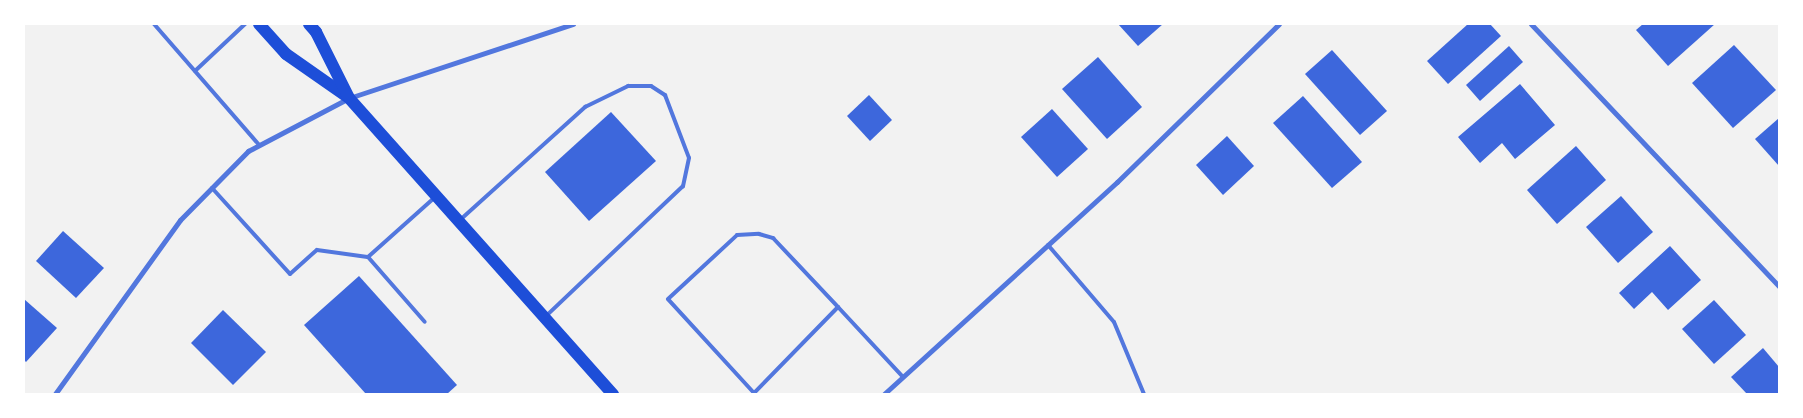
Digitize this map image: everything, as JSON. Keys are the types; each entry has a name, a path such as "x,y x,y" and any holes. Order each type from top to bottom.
{"main road":[{"path":"259,24 286,54 349,98 613,394"},
{"path":"308,24 316,32 349,98"}],"street":[{"path":"55,394 180,220 248,151 349,98 573,24"},
{"path":"884,394 1048,245 1279,24"},
{"path":"1531,24 1779,286"}],"lane":[{"path":"154,24 259,145"},
{"path":"194,71 245,24"},
{"path":"458,221 585,107 628,86 652,86 665,95 689,158 683,186 544,317"},
{"path":"212,188 290,274 317,250 368,257 425,322"},
{"path":"368,257 436,196"},
{"path":"838,307 754,393 668,299 737,235 759,234 773,238 838,307 903,377"},
{"path":"1048,245 1114,322 1144,394"}],"building":[{"path":"1118,24 1163,24 1138,46"},
{"path":"1468,24 1490,24 1501,36 1448,84 1427,61"},
{"path":"1643,24 1715,24 1668,66 1636,30"},
{"path":"1734,45 1776,90 1733,128 1692,83"},
{"path":"1509,46 1523,62 1480,101 1466,85"},
{"path":"1332,50 1387,111 1360,135 1305,74"},
{"path":"1098,57 1142,107 1107,139 1062,89"},
{"path":"1520,84 1555,125 1515,159 1502,143 1480,163 1458,137"},
{"path":"869,95 892,120 870,141 847,116"},
{"path":"1303,96 1362,162 1332,188 1273,123"},
{"path":"1052,109 1088,149 1057,177 1021,137"},
{"path":"611,112 656,161 589,221 545,172"},
{"path":"1779,118 1779,166 1755,139"},
{"path":"1227,136 1254,166 1223,195 1196,165"},
{"path":"1576,146 1606,180 1557,224 1527,190"},
{"path":"1621,196 1653,232 1618,263 1586,227"},
{"path":"63,231 104,268 76,298 36,261"},
{"path":"1670,246 1701,280 1668,310 1652,292 1634,309 1619,293"},
{"path":"359,276 457,385 447,394 366,394 304,325"},
{"path":"24,299 57,328 26,362 24,360"},
{"path":"1714,300 1746,335 1714,364 1682,329"},
{"path":"223,310 266,352 233,385 191,343"},
{"path":"1763,348 1779,367 1779,394 1747,394 1731,377"}]}
